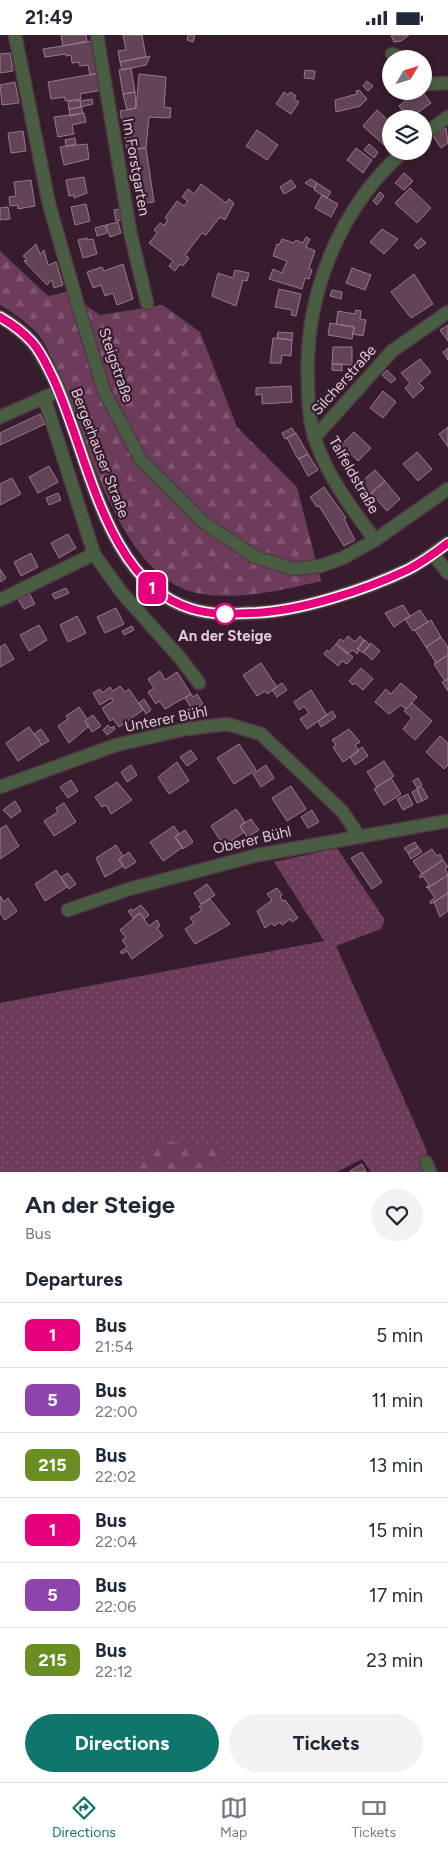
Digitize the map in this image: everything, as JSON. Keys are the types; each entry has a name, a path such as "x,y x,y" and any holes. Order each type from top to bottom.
{"main road":[{"name":"Bergerhauser Straße","path":"0,317 14,325 33,342 44,359 59,391 100,507 120,544 148,584 179,604 218,615 276,613 306,605 407,570 448,543"}],"street":[{"name":"Steigstraße","path":"15,35 49,204 79,309 104,391 141,460 203,522 256,557 294,569 320,566 343,558 375,540 448,489"},
{"name":"Im Forstgarten","path":"97,35 130,231 147,303"},
{"path":"432,84 448,83"},
{"path":"432,128 448,117"},
{"name":"Talfeldstraße","path":"375,540 337,484 323,460 314,438 309,413 307,359 312,310 322,274 333,248 368,190 396,160"},
{"name":"Silcherstraße","path":"314,438 392,351 448,312"},
{"path":"0,417 59,391"},
{"path":"44,397 94,554 122,593 182,659 198,683"},
{"path":"0,600 94,554"},
{"path":"433,554 448,573"},
{"name":"Unterer Bühl","path":"0,787 116,745 186,729 226,723 261,734 342,811 359,836"},
{"name":"Oberer Bühl","path":"68,910 129,889 215,865 300,846 448,821"}],"green space":[{"path":"0,251 48,296 67,292 100,315 163,305 200,332 237,427 297,487 321,581 277,591 217,596 202,594 171,582 144,559 122,526 103,489 58,371 43,341 29,325 0,305"},
{"path":"337,848 385,920 381,929 336,946 427,1151 425,1172 371,1172 362,1159 337,1172 0,1172 0,1003 324,941 274,862"},
{"path":"152,1140 219,1146 225,1154 223,1167 133,1172 138,1171"}],"building":[{"path":"61,35 86,35 87,41 63,46"},
{"path":"123,35 142,35 146,57 120,62 118,51 126,50"},
{"path":"188,35 195,35 193,42 187,40"},
{"path":"391,35 409,35 401,41 394,42"},
{"path":"93,41 99,73 90,75 88,65 80,66 79,62 72,63 71,55 45,57 43,49"},
{"path":"10,53 13,71 0,73 0,54"},
{"path":"150,56 146,65 122,70 120,62"},
{"path":"131,68 135,92 123,94 119,70"},
{"path":"305,70 315,71 314,79 304,78"},
{"path":"99,73 102,90 80,94 81,99 65,101 65,97 51,99 48,82"},
{"path":"139,74 166,77 164,107 171,108 170,118 149,117 146,148 127,150 120,111 136,108"},
{"path":"367,81 373,86 368,91 363,86"},
{"path":"15,82 19,103 2,105 0,85"},
{"path":"359,90 367,99 360,106 336,112 335,100 357,94 356,91"},
{"path":"135,92 136,108 127,110 123,94"},
{"path":"284,92 288,95 290,92 296,96 294,99 299,102 291,114 276,104"},
{"path":"92,99 93,104 81,107 80,101"},
{"path":"80,100 81,107 69,109 68,102"},
{"path":"406,100 429,100 431,103 421,110 402,110 399,106"},
{"path":"81,107 83,113 70,116 69,109"},
{"path":"377,110 382,115 382,143 363,126"},
{"path":"84,113 86,122 72,125 74,134 58,137 54,117"},
{"path":"446,128 448,143 441,148 433,136"},
{"path":"257,130 278,145 267,160 246,146"},
{"path":"23,131 26,151 11,153 8,133"},
{"path":"75,138 76,144 66,146 65,140"},
{"path":"87,144 89,159 64,165 60,147"},
{"path":"369,144 378,152 374,158 364,150"},
{"path":"146,148 154,202 141,204 132,149"},
{"path":"356,148 372,160 363,173 347,160"},
{"path":"404,173 413,181 404,190 395,183"},
{"path":"84,177 87,193 74,198 74,195 69,196 66,180"},
{"path":"311,179 317,183 314,188 305,183"},
{"path":"31,180 35,206 18,209 18,205 10,206 9,197 16,196 14,182"},
{"path":"291,180 296,187 284,194 280,187"},
{"path":"317,183 331,192 327,198 314,190"},
{"path":"201,184 226,203 229,199 234,203 225,220 220,217 206,235 202,233 185,255 189,258 183,266 180,264 175,271 169,266 173,261 149,243 157,233 154,230 160,223 164,225 168,220 165,218 177,201 184,206 188,201 182,197 188,189 194,194"},
{"path":"410,188 431,208 417,223 395,203"},
{"path":"380,192 384,196 377,205 373,201"},
{"path":"322,195 338,204 331,217 315,208"},
{"path":"86,204 90,221 75,225 71,207"},
{"path":"8,207 10,219 0,220 0,208"},
{"path":"120,209 122,220 116,221 114,210"},
{"path":"118,222 121,233 110,237 106,225"},
{"path":"105,225 107,233 97,236 95,228"},
{"path":"382,229 398,239 384,254 370,242"},
{"path":"306,237 310,239 306,247 315,251 309,268 312,270 309,279 305,278 302,289 269,279 273,269 282,273 287,261 273,256 277,244 279,245 282,239 294,243 296,240 303,243"},
{"path":"87,238 87,240 93,239 97,254 83,258 78,240"},
{"path":"421,238 426,243 418,249 414,245"},
{"path":"36,244 40,254 44,250 48,265 56,262 63,285 54,288 52,280 47,285 24,261 27,260 23,256"},
{"path":"123,264 133,299 117,305 113,293 105,296 101,285 93,288 87,272 102,267 104,271"},
{"path":"352,268 371,275 365,290 346,283"},
{"path":"235,270 249,273 247,281 243,280 236,306 212,296 218,273 233,278"},
{"path":"414,274 433,304 411,318 391,292"},
{"path":"279,289 301,294 296,316 291,315 292,310 275,307"},
{"path":"332,290 342,292 341,299 330,296"},
{"path":"356,310 361,311 360,319 366,320 363,336 353,334 354,327 336,324 338,311 355,314"},
{"path":"330,323 354,327 352,339 328,335"},
{"path":"448,325 448,341 440,330"},
{"path":"278,332 293,333 292,340 277,338"},
{"path":"273,338 292,340 291,356 282,355 281,363 270,363"},
{"path":"333,347 352,347 352,365 332,364"},
{"path":"448,348 448,360 443,352"},
{"path":"420,359 431,372 419,383 424,388 413,398 405,388 410,383 401,373"},
{"path":"332,364 342,364 342,371 332,370"},
{"path":"387,370 396,379 391,383 382,375"},
{"path":"291,386 292,402 262,404 262,394 256,395 256,388"},
{"path":"383,391 396,402 383,418 370,408"},
{"path":"40,414 45,424 0,445 0,433"},
{"path":"448,427 448,447 439,434"},
{"path":"292,428 295,434 285,439 282,433"},
{"path":"354,432 371,448 358,461 341,445"},
{"path":"296,433 308,454 298,459 287,438"},
{"path":"417,452 432,469 418,481 403,464"},
{"path":"308,454 318,470 308,476 299,459"},
{"path":"49,466 58,482 38,493 29,477"},
{"path":"375,470 385,481 369,495 359,484"},
{"path":"12,478 21,494 0,505 0,484"},
{"path":"385,481 400,499 387,511 371,493"},
{"path":"324,487 346,518 344,519 355,540 344,546 319,506 317,507 310,497"},
{"path":"58,493 61,500 49,505 46,498"},
{"path":"68,534 76,548 59,558 51,543"},
{"path":"31,553 38,567 21,576 14,562"},
{"path":"0,569 6,578 1,582 0,580"},
{"path":"66,588 69,593 55,599 52,594"},
{"path":"29,593 35,604 24,609 18,599"},
{"path":"403,605 410,616 394,627 385,613"},
{"path":"116,608 124,624 105,633 97,617"},
{"path":"420,610 428,622 413,631 405,619"},
{"path":"77,616 86,633 68,642 60,625"},
{"path":"431,620 441,637 426,647 415,630"},
{"path":"39,625 47,640 29,651 20,635"},
{"path":"132,626 134,630 124,635 122,631"},
{"path":"348,636 355,642 360,636 364,640 357,649 359,651 357,654 353,650 347,654 336,644 340,639 344,641"},
{"path":"441,637 448,647 448,655 436,663 426,647"},
{"path":"365,640 370,645 363,653 358,649"},
{"path":"371,643 380,651 372,660 363,652"},
{"path":"5,644 14,659 0,667 0,647"},
{"path":"336,644 353,657 347,664 342,661 338,666 324,654 327,650 329,652"},
{"path":"448,655 448,679 445,681 434,664"},
{"path":"261,663 277,687 267,694 265,691 257,696 243,675"},
{"path":"361,668 373,679 363,690 355,683 353,685 349,681"},
{"path":"160,671 165,680 177,672 191,694 165,709 159,701 156,704 148,692 154,688 148,679"},
{"path":"448,679 448,691 442,682"},
{"path":"282,683 287,690 277,697 272,690"},
{"path":"401,683 417,697 406,709 401,705 389,714 375,702 386,689 391,694"},
{"path":"120,686 125,692 129,689 143,710 119,727 113,719 110,721 102,708 113,701 111,698 100,705 93,693 100,689 102,693 110,687 113,691"},
{"path":"311,690 327,715 307,729 300,719 309,713 304,706 299,710 294,702"},
{"path":"191,694 193,697 197,694 203,704 193,711 185,698"},
{"path":"144,699 151,710 146,714 139,703"},
{"path":"412,703 432,721 415,740 403,729 412,718 404,711"},
{"path":"79,707 89,726 69,743 58,726 68,719 66,716"},
{"path":"332,711 336,717 321,727 318,721"},
{"path":"93,715 101,726 92,732 85,721"},
{"path":"108,725 111,728 114,726 115,729 107,735 103,730"},
{"path":"29,727 42,745 18,761 6,743"},
{"path":"41,729 49,741 42,745 34,734"},
{"path":"349,729 360,742 355,745 359,751 343,762 333,747 336,745 332,740"},
{"path":"440,736 448,743 448,765 444,769 426,752"},
{"path":"239,744 256,770 234,784 217,758"},
{"path":"362,747 368,756 355,765 350,757"},
{"path":"191,750 197,759 187,766 180,757"},
{"path":"384,761 394,776 377,787 367,772"},
{"path":"177,762 189,781 169,794 158,777"},
{"path":"131,765 137,775 127,782 121,772"},
{"path":"266,765 274,778 261,787 253,774"},
{"path":"391,778 401,794 384,805 374,789"},
{"path":"418,778 422,785 417,788 413,781"},
{"path":"71,780 78,791 68,798 60,787"},
{"path":"117,782 132,800 111,814 106,805 102,807 95,797"},
{"path":"291,786 306,809 287,821 272,798"},
{"path":"422,787 428,798 422,801 417,789"},
{"path":"417,789 422,801 417,803 412,792"},
{"path":"408,794 413,805 403,810 397,799"},
{"path":"15,801 21,811 11,818 3,810"},
{"path":"64,803 76,822 54,836 44,821 58,812 56,808"},
{"path":"236,809 245,822 240,826 244,832 224,846 211,826"},
{"path":"312,810 319,822 308,828 301,817"},
{"path":"251,819 259,830 247,837 240,826"},
{"path":"6,825 19,846 0,859 0,829"},
{"path":"174,826 179,834 175,837 183,847 163,861 150,842"},
{"path":"185,830 193,842 183,849 175,837"},
{"path":"415,842 418,847 408,853 404,848"},
{"path":"116,845 123,856 119,859 123,866 105,877 96,858"},
{"path":"418,847 422,852 411,859 408,853"},
{"path":"432,849 437,856 440,854 443,860 422,874 413,861"},
{"path":"129,852 136,862 125,869 119,859"},
{"path":"362,852 382,882 372,889 351,858"},
{"path":"443,860 448,867 445,868 448,875 427,888 429,885 423,876 420,878 419,876"},
{"path":"56,870 67,887 45,901 35,884"},
{"path":"68,873 76,884 69,889 61,877"},
{"path":"448,875 448,893 431,904 430,901 435,898 428,888"},
{"path":"207,884 215,895 201,904 194,893"},
{"path":"277,888 282,895 280,897 283,901 285,900 298,918 292,922 290,919 282,925 280,922 274,926 272,923 265,928 257,911 272,900 267,894"},
{"path":"448,893 448,911 440,917 434,902"},
{"path":"0,896 4,902 8,898 17,911 5,920 0,913"},
{"path":"210,899 230,924 195,944 185,929 194,923 190,918 202,910 199,906"},
{"path":"141,905 149,915 144,919 140,913 133,918 128,911 131,909 132,911"},
{"path":"140,913 149,926 157,920 160,926 157,928 163,936 132,959 127,951 122,954 120,952 127,947 122,940 126,938 120,930"},
{"path":"362,1164 366,1172 350,1172 350,1171"}],"bus line":[{"name":"1","path":"0,317 14,325 33,342 44,359 67,411 100,507 137,571 148,584 164,597 192,609 218,615 276,613 337,596 407,570 448,543"}],"place":[{"name":"An der Steige","path":"225,614"}]}
